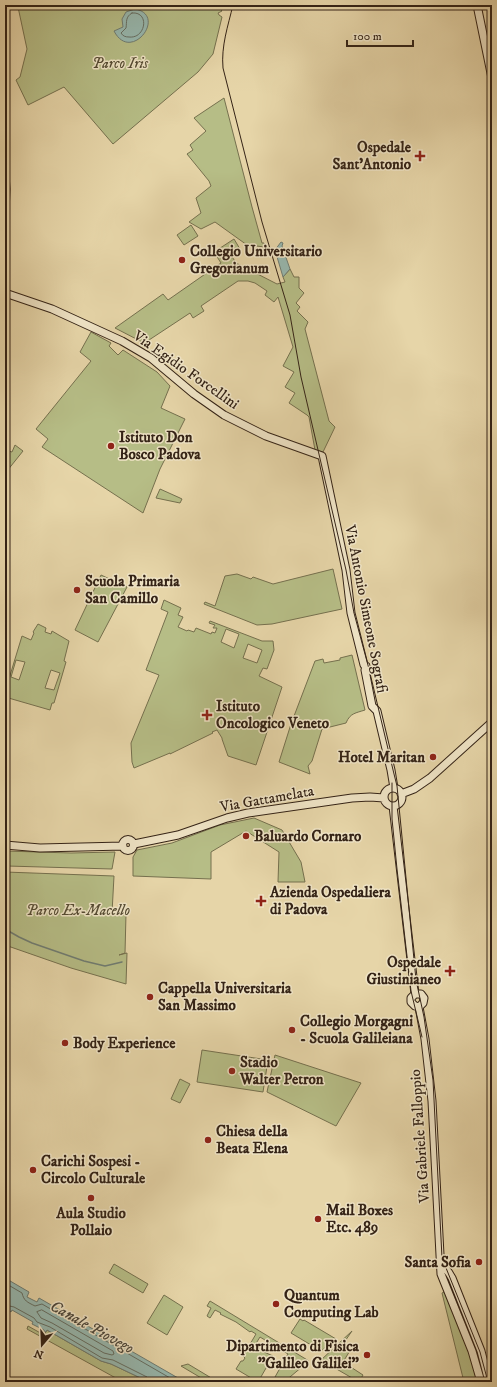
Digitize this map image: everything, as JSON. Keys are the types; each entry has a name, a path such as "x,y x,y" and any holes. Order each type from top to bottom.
{"street":[{"path":"477,5 492,78"},
{"path":"5,174 5,213"},
{"name":"Via Egidio Forcellini","path":"5,293 9,297 52,309 122,341 151,358 194,394 224,415 266,436 322,456"},
{"name":"Via Antonio Simeone Sografi","path":"322,456 346,570 351,613 364,665 366,666 365,670 372,706 376,710 394,782 394,788"},
{"path":"401,794 414,789 430,778 492,722"},
{"path":"394,788 401,794 402,799 400,803 393,806 386,803 384,793 387,790 394,788"},
{"name":"Via Gattamelata","path":"5,845 40,848 123,846 124,842 127,840 132,841 134,844 165,838 227,818 248,813 352,798 384,798"},
{"name":"Via Gabriele Falloppio","path":"393,806 415,994 421,994 424,998 423,1003 419,1007 425,1039 432,1100 439,1240 442,1264 441,1274 472,1351 481,1382"},
{"path":"442,1264 452,1278 481,1351 489,1382"}],"green space":[{"name":"Parco Iris","path":"22,5 217,5 222,11 218,13 222,17 213,54 198,72 113,144 64,87 28,105 16,80 20,77 27,49 18,7"},
{"path":"224,98 252,207 262,243 264,243 265,247 247,245 215,222 201,229 189,222 201,213 196,198 211,186 209,181 187,154 193,150 190,145 206,131 194,118"},
{"path":"191,225 198,236 184,245 177,235"},
{"path":"234,239 240,249 231,255 236,263 277,284 285,282 283,277 290,269 294,277 299,277 299,288 304,293 296,303 300,307 297,311 308,322 305,329 329,421 335,427 323,452 315,450 309,417 289,403 295,393 285,387 294,372 283,366 293,347 278,297 274,302 265,295 267,291 255,283 238,281 201,306 204,311 193,318 190,313 149,340 146,344 115,328 163,294 168,300 221,263 214,252"},
{"path":"91,332 111,343 109,346 118,355 123,350 157,372 170,386 161,408 185,419 160,469 143,513 42,447 48,439 36,429 91,361 80,352"},
{"path":"15,445 23,451 7,471 5,478 5,466 10,463 5,455 5,450 12,452"},
{"path":"160,489 182,499 180,503 156,498"},
{"path":"333,569 342,609 272,624 257,625 204,604 205,602 215,606 225,576 237,574 251,579 253,577 273,584"},
{"path":"101,575 127,587 98,642 75,630"},
{"path":"164,600 181,608 178,615 183,617 178,627 187,631 194,632 196,628 211,634 212,632 215,633 217,628 213,628 215,625 209,623 210,621 262,641 273,641 274,650 267,669 263,668 259,676 282,687 256,765 228,756 222,738 217,730 170,754 134,768 132,762 131,743 159,675 146,670 168,612 161,609","holes":["226,629 239,634 234,648 221,642","248,644 262,650 257,663 243,658"]},
{"path":"38,624 46,628 45,632 51,634 52,631 69,641 64,661 66,662 54,703 52,703 50,710 5,697 5,681 8,682 22,636 31,640 34,633 33,632","holes":["16,660 25,662 19,680 11,677","51,670 60,673 54,690 45,688"]},
{"path":"352,655 365,710 351,715 346,723 322,729 312,761 308,766 310,774 279,762 291,724 315,661 323,659 324,663 340,660 340,658"},
{"path":"254,818 282,830 301,862 305,882 278,882 279,852 246,831 211,852 211,879 133,876 133,857 137,850 172,843 220,825"},
{"path":"5,851 71,853 115,852 112,869 5,866"},
{"name":"Parco Ex-Macello","path":"5,872 114,876 112,913 126,914 125,953 119,955 127,953 126,984 71,968 5,945"},
{"name":"Stadio Walter Petron","path":"202,1050 268,1060 263,1092 197,1082"},
{"path":"275,1055 361,1083 336,1126 267,1092"},
{"path":"180,1079 190,1084 180,1103 171,1099"},
{"path":"114,1264 148,1284 143,1293 109,1273"},
{"path":"448,1290 479,1382 464,1382 442,1293"},
{"path":"164,1295 183,1307 167,1335 147,1323"},
{"path":"210,1301 309,1361 284,1382 275,1377 288,1354 260,1337 255,1345 264,1352 273,1356 258,1382 236,1369 245,1358 243,1356 256,1334 251,1331 250,1332 215,1310 210,1318 207,1316 211,1308 207,1306"},
{"path":"300,1319 336,1339 321,1351 291,1333"},
{"path":"28,1326 44,1335 47,1330 101,1361 111,1364 149,1382 123,1382 27,1329"},
{"path":"352,1331 343,1344 351,1349 343,1362 363,1375 359,1382 321,1360"},
{"path":"188,1364 218,1382 208,1382 181,1366"}],"water":[{"path":"135,9 144,13 148,20 147,27 143,35 137,40 129,42 121,40 114,31 123,27 122,19 126,12"},
{"path":"281,242 283,243 282,246 290,269 283,277 275,250"},
{"path":"5,1278 29,1292 27,1297 37,1302 39,1298 185,1382 149,1382 111,1364 101,1361 47,1330 46,1332 44,1331 32,1324 33,1322 12,1310 11,1312 5,1308"}],"waterway":[{"path":"5,929 32,943 84,961 105,966 122,962"}],"tram line":[{"path":"233,5 224,44 223,68 262,222 290,315 301,377 346,570 354,613 397,786 416,980 424,1017 433,1080 442,1258 480,1352 488,1382"},
{"path":"392,783 392,819 411,991 422,1037"}],"place":[{"name":"Ospedale Sant'Antonio","path":"420,156"},
{"name":"Collegio Universitario Gregorianum","path":"182,260"},
{"name":"Istituto Don Bosco Padova","path":"111,446"},
{"name":"Scuola Primaria San Camillo","path":"77,590"},
{"name":"Istituto Oncologico Veneto","path":"207,715"},
{"name":"Hotel Maritan","path":"433,757"},
{"name":"Baluardo Cornaro","path":"246,836"},
{"name":"Azienda Ospedaliera di Padova","path":"261,901"},
{"name":"Ospedale Giustinianeo","path":"450,971"},
{"name":"Cappella Universitaria San Massimo","path":"150,997"},
{"name":"Collegio Morgagni - Scuola Galileiana","path":"292,1030"},
{"name":"Body Experience","path":"65,1043"},
{"name":"Stadio Walter Petron","path":"232,1071"},
{"name":"Chiesa della Beata Elena","path":"208,1140"},
{"name":"Carichi Sospesi - Circolo Culturale","path":"33,1170"},
{"name":"Aula Studio Pollaio","path":"91,1198"},
{"name":"Mail Boxes Etc. 489","path":"318,1219"},
{"name":"Santa Sofia","path":"479,1262"},
{"name":"Quantum Computing Lab","path":"276,1304"},
{"name":"Dipartimento di Fisica \"Galileo Galilei\"","path":"367,1355"}],"water label":[{"name":"Canale Piovego","path":"92,1327"}]}
